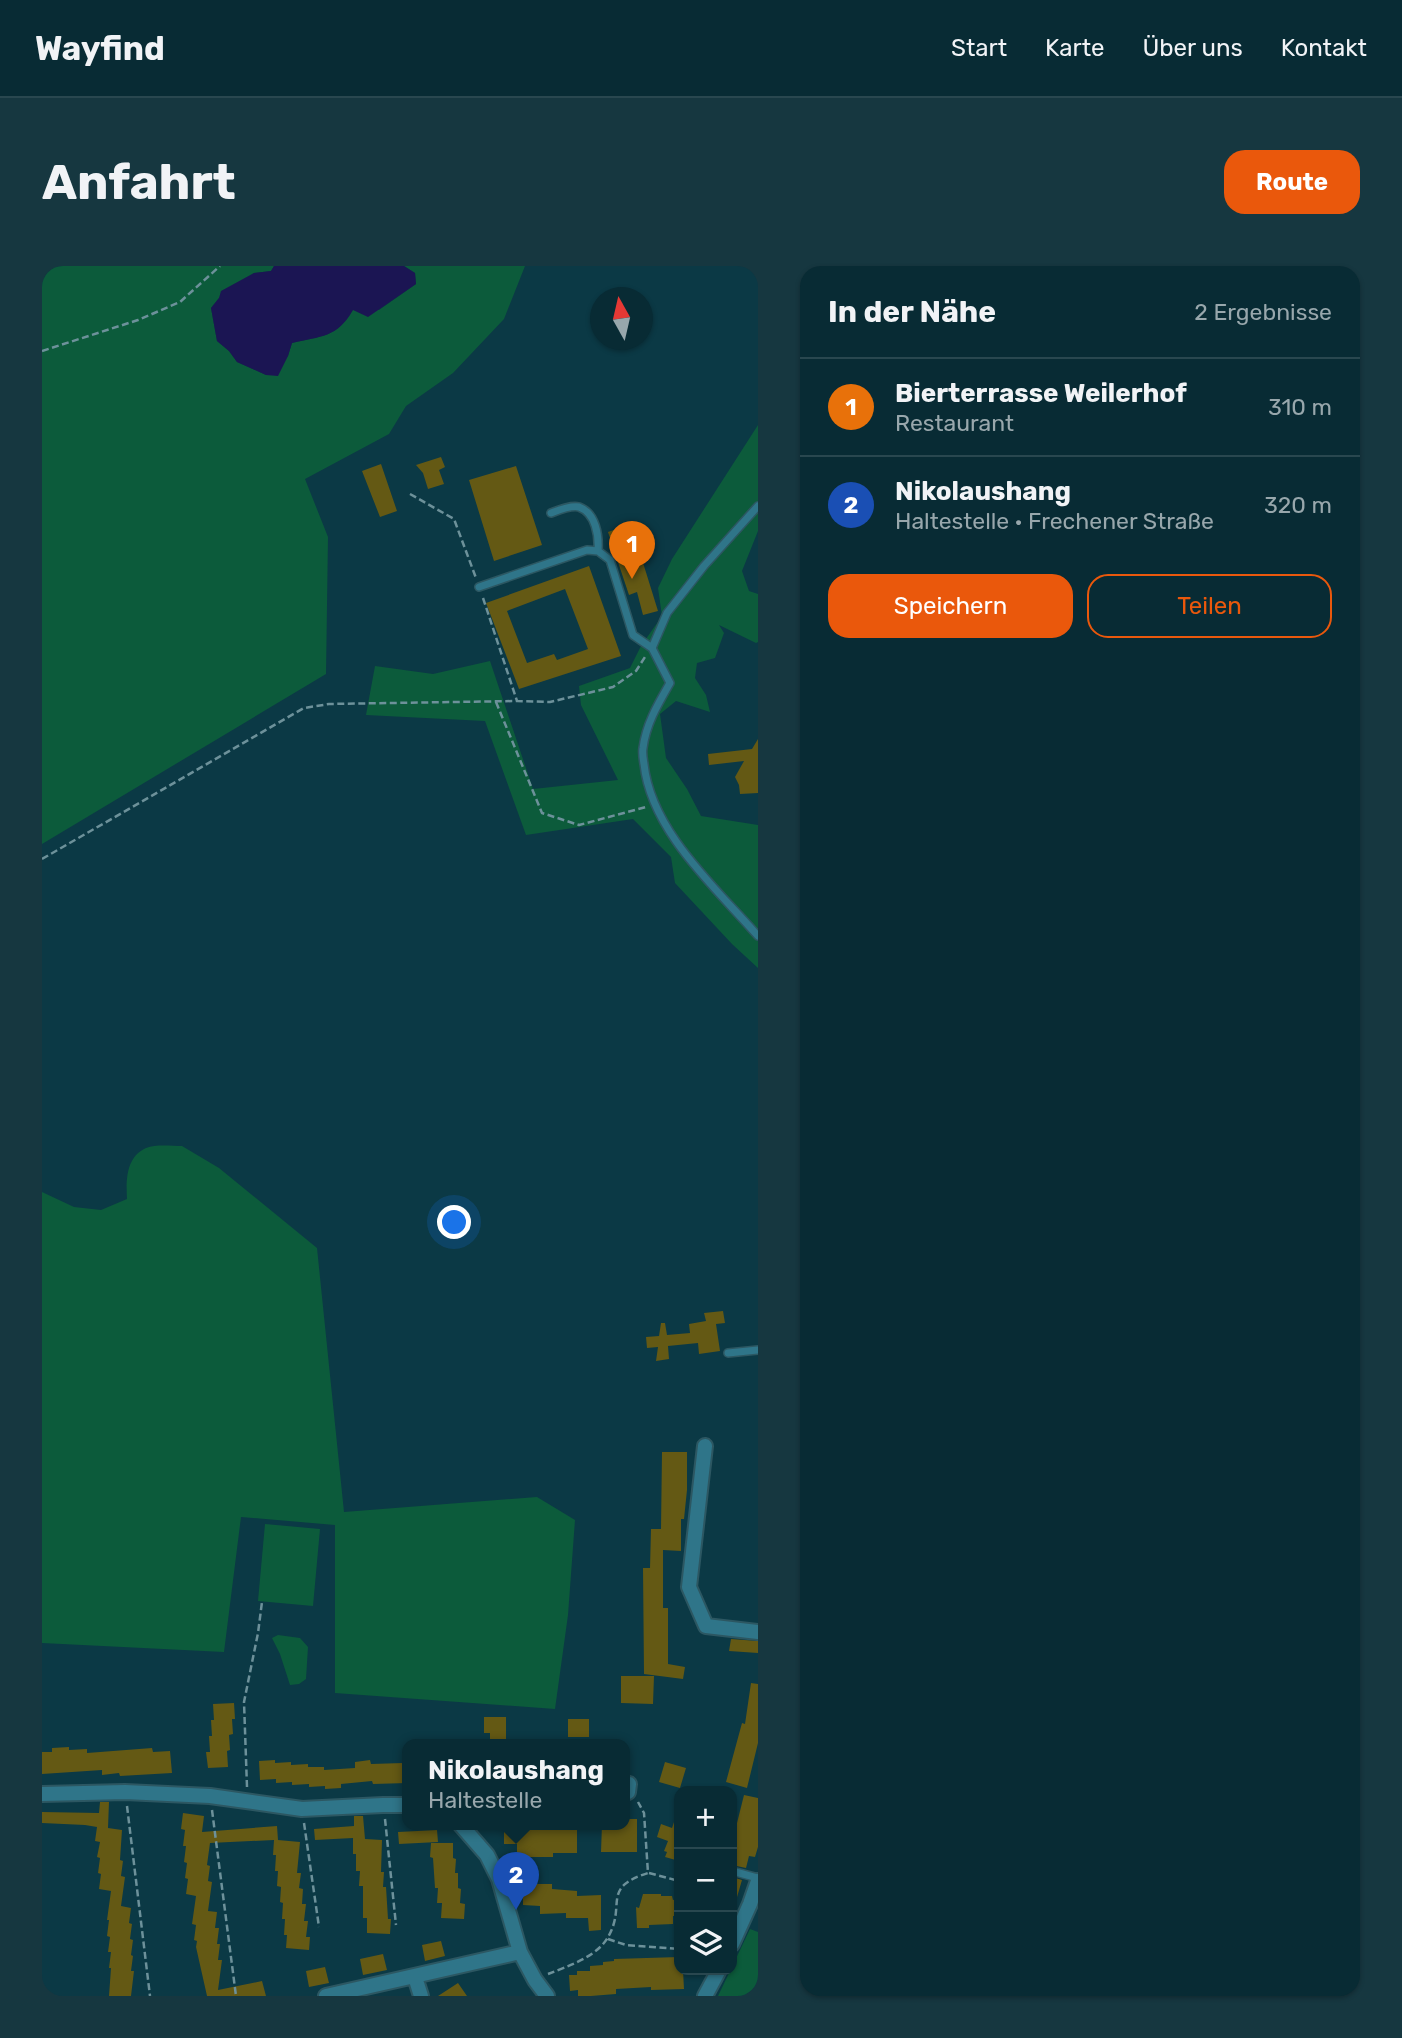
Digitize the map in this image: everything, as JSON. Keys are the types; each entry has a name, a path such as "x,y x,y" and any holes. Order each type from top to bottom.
{"street":[{"path":"705,1446 689,1587 706,1626 758,1632"},
{"path":"42,1794 125,1792 210,1796 302,1809 402,1805"},
{"path":"470,1830 499,1879 520,1952 547,1996"},
{"path":"737,1933 758,1880"},
{"path":"326,1996 520,1952"},
{"path":"705,1996 716,1975"},
{"path":"415,1977 421,1996"}],"lane":[{"path":"652,648 667,613 704,566 758,506"},
{"path":"551,513 579,507 592,520 599,535 598,551"},
{"path":"479,587 587,550 598,551 610,560 633,635 652,648 670,683 651,718 642,749 645,781 654,805 680,848 758,936"},
{"path":"728,1353 758,1350"},
{"path":"737,1873 758,1880"}],"path":[{"path":"42,351 148,316 180,302 220,266"},
{"path":"42,859 304,708 329,704 550,702 613,687 636,671 652,648"},
{"path":"496,702 542,813 579,825 654,805"},
{"path":"247,1801 243,1707 258,1633 261,1602"},
{"path":"125,1792 150,1996"},
{"path":"630,1793 644,1813 648,1873"},
{"path":"210,1796 236,1996"},
{"path":"383,1805 396,1925"},
{"path":"302,1809 319,1927"},
{"path":"536,1980 592,1954 608,1939 622,1885 648,1873 674,1880"},
{"path":"608,1939 626,1945 674,1949"}],"green space":[{"path":"42,266 274,266 271,271 254,273 219,298 211,308 217,341 237,362 266,375 288,356 292,343 334,331 353,309 379,310 416,284 415,273 404,266 525,266 504,319 453,373 406,406 389,434 305,479 328,537 326,674 42,844"},
{"path":"758,425 758,531 742,571 749,591 758,594 758,642 719,625 724,633 715,658 697,663 695,678 706,695 710,712 676,701 660,714 666,758 701,816 758,825 758,968 675,883 671,857 633,819 526,835 485,721 366,715 375,666 433,674 490,661 533,789 618,780 581,705 579,686 630,668 641,646 662,616 658,588 672,559"},
{"path":"154,1146 182,1146 219,1168 317,1248 344,1512 537,1497 575,1520 568,1615 555,1709 335,1693 335,1525 241,1517 224,1652 42,1643 42,1192 74,1207 101,1210 127,1199 129,1170 139,1152"},
{"path":"265,1524 320,1529 313,1606 258,1601"},
{"path":"278,1635 300,1638 308,1647 306,1679 299,1684 290,1685 272,1638"},
{"path":"750,1929 758,1932 758,1996 718,1996 728,1975 737,1975 737,1956"}],"shaded area":[{"path":"274,266 404,266 415,273 416,284 368,317 353,310 334,331 292,343 278,376 266,375 237,362 217,341 211,308 221,291 254,273 271,271"}],"building":[{"path":"441,457 445,467 439,470 444,484 428,489 423,473 416,465"},
{"path":"381,464 397,511 380,517 362,471"},
{"path":"516,466 542,545 494,561 469,480"},
{"path":"631,524 658,611 643,615 637,592 629,595 608,532"},
{"path":"589,566 621,656 519,689 486,603","holes":["565,589 588,649 557,660 554,654 527,663 507,611"]},
{"path":"758,739 758,793 740,794 735,777 744,761 709,765 708,754 752,749"},
{"path":"723,1311 725,1323 716,1324 720,1351 699,1354 698,1343 668,1346 669,1359 656,1361 658,1347 647,1348 646,1337 659,1336 661,1323 665,1323 667,1335 690,1333 689,1324 706,1321 704,1313"},
{"path":"662,1452 687,1452 687,1490 684,1519 681,1519 681,1551 663,1550 663,1608 668,1608 668,1664 685,1667 683,1679 644,1674 643,1568 650,1568 651,1529 661,1529"},
{"path":"731,1639 758,1641 758,1653 729,1651"},
{"path":"621,1676 654,1676 653,1704 621,1703"},
{"path":"751,1683 758,1684 758,1743 747,1788 726,1782 742,1723 745,1724"},
{"path":"234,1703 233,1734 229,1735 230,1750 227,1751 228,1767 208,1768 206,1752 210,1752 213,1704"},
{"path":"484,1717 506,1717 506,1739 490,1739 490,1733 484,1733"},
{"path":"568,1719 589,1719 589,1737 568,1737"},
{"path":"69,1747 69,1750 87,1749 87,1753 152,1748 153,1752 170,1751 172,1773 120,1776 119,1773 102,1775 102,1770 42,1774 42,1752 52,1752 52,1748"},
{"path":"370,1760 371,1764 402,1763 402,1783 373,1784 372,1781 341,1784 341,1788 325,1789 325,1786 309,1787 309,1784 276,1783 276,1779 260,1780 259,1761 308,1764 308,1767 324,1767 324,1770 355,1768 355,1762"},
{"path":"665,1762 686,1768 681,1786 659,1782"},
{"path":"744,1795 758,1798 758,1847 755,1857 749,1856 746,1868 737,1866 737,1823"},
{"path":"100,1802 109,1802 108,1828 122,1830 121,1876 125,1877 121,1906 131,1908 131,1971 134,1971 131,1996 109,1996 111,1952 108,1952 110,1937 107,1936 107,1920 111,1891 99,1889 100,1858 97,1857 100,1842 95,1841 97,1827 42,1823 42,1812 99,1813"},
{"path":"183,1813 204,1816 202,1832 277,1826 278,1840 300,1842 297,1873 301,1873 299,1888 303,1889 302,1904 306,1904 304,1921 308,1921 306,1937 310,1937 309,1950 286,1948 283,1903 280,1902 281,1887 277,1886 276,1855 273,1855 274,1840 210,1843 207,1865 210,1866 208,1881 212,1882 208,1911 217,1912 215,1928 219,1928 217,1944 220,1944 218,1960 222,1960 218,1990 262,1981 266,1996 207,1996 197,1941 194,1940 196,1925 192,1924 196,1896 186,1894 186,1846 183,1846 185,1830 181,1829"},
{"path":"354,1816 363,1816 365,1839 382,1840 381,1872 384,1872 383,1887 386,1887 388,1919 391,1919 390,1934 367,1933 367,1918 363,1918 363,1886 359,1886 360,1871 356,1871 353,1838 315,1840 314,1829 354,1826"},
{"path":"630,1819 637,1819 637,1852 601,1852 602,1830 630,1830"},
{"path":"674,1822 674,1860 665,1857 668,1841 657,1837 661,1824 672,1828"},
{"path":"437,1830 438,1842 399,1844 398,1832"},
{"path":"577,1830 577,1853 529,1857 529,1863 517,1863 517,1844 504,1844 504,1831"},
{"path":"431,1843 453,1843 455,1873 458,1873 458,1888 461,1889 460,1903 465,1904 464,1919 441,1918 442,1903 437,1903 438,1888 435,1888 433,1858 430,1857"},
{"path":"737,1878 742,1880 737,1897"},
{"path":"528,1884 552,1884 552,1889 577,1891 577,1896 601,1895 601,1930 589,1931 588,1918 566,1918 566,1913 540,1914 540,1906 523,1905 523,1893 528,1893"},
{"path":"643,1894 672,1896 673,1924 637,1928 636,1907 639,1908"},
{"path":"441,1941 445,1956 425,1961 422,1945"},
{"path":"383,1954 387,1970 363,1975 360,1959"},
{"path":"674,1957 674,1975 683,1975 684,1989 616,1989 616,1994 591,1996 578,1996 578,1990 570,1991 569,1975 577,1975 577,1971 590,1971 590,1966 603,1965 603,1962 614,1959"},
{"path":"325,1967 329,1983 309,1987 306,1971"},
{"path":"458,1983 467,1996 438,1996"}],"place":[{"name":"Bierterrasse Weilerhof","path":"632,579"},
{"name":"Nikolaushang","path":"516,1910"}]}
